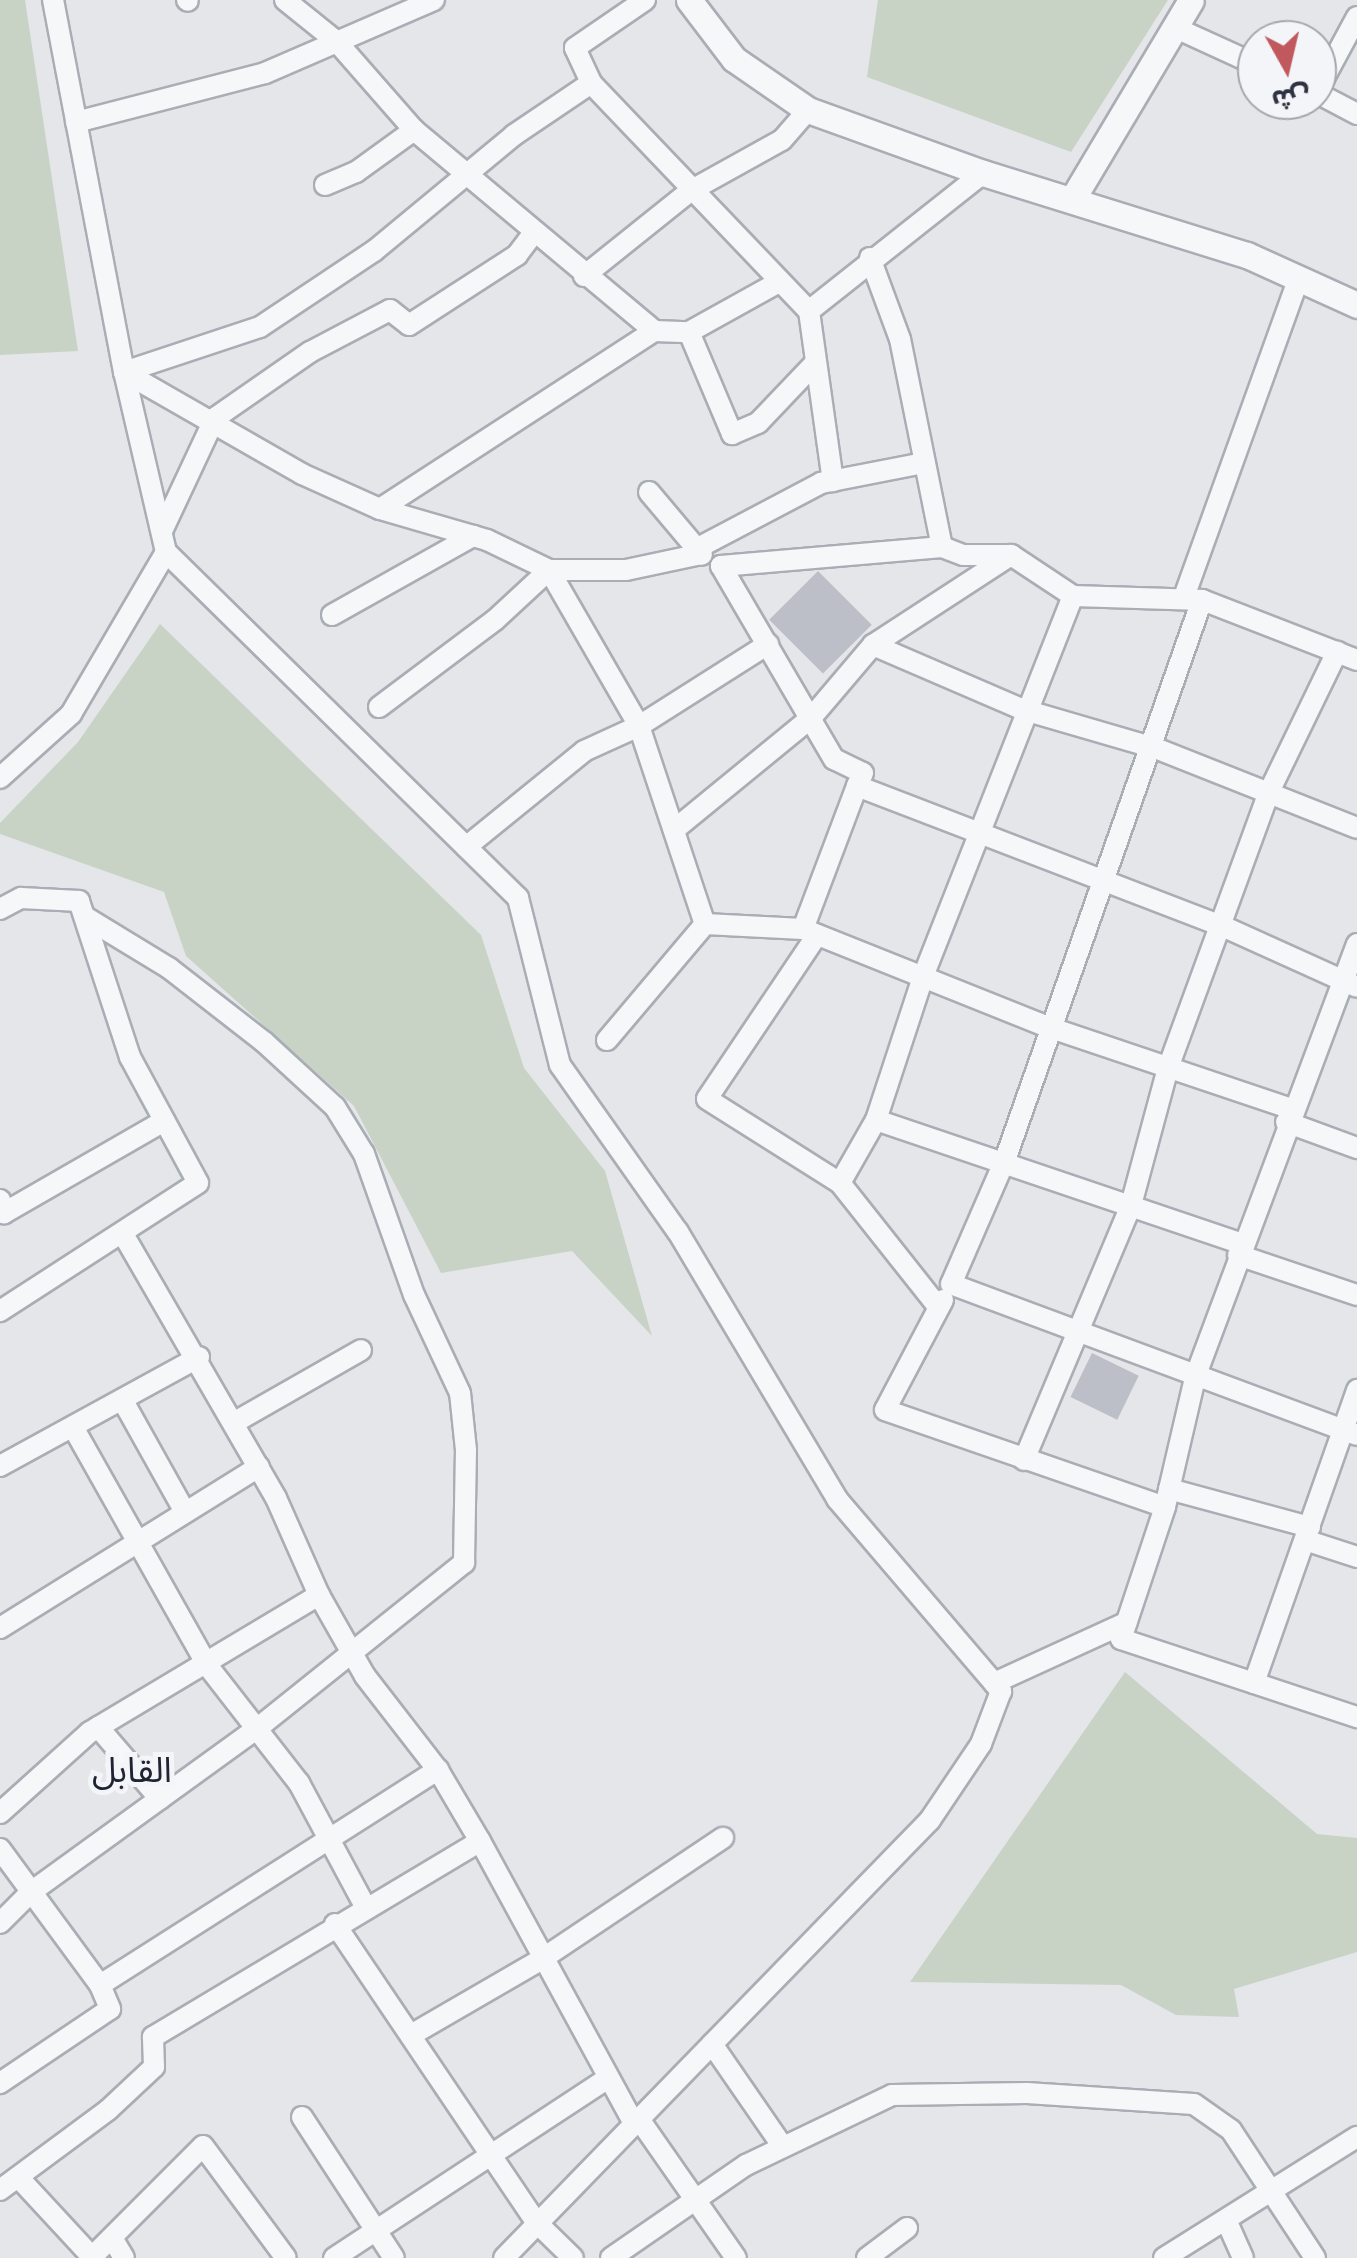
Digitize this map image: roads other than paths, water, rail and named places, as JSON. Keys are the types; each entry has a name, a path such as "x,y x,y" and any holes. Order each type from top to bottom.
{"street":[{"path":"52,0 124,372 166,552 518,898 560,1065 678,1232 838,1500 1001,1690 981,1744 930,1820 504,2258"},
{"path":"285,0 337,42 414,130 468,174 532,235 654,331"},
{"path":"76,122 265,72 434,0"},
{"path":"644,0 575,48 590,83 809,312 833,481"},
{"path":"689,0 734,59 808,110 983,174 1073,198 1246,255 1298,282 1357,305"},
{"path":"1073,198 1178,29 1191,0"},
{"path":"1337,54 1357,17"},
{"path":"1178,29 1237,57"},
{"path":"124,372 260,327 374,250 590,83"},
{"path":"584,276 690,191 782,140 808,110"},
{"path":"325,185 356,172 414,130"},
{"path":"809,312 870,258 983,174"},
{"path":"162,530 214,418 310,352 390,310 409,325 517,255 532,235"},
{"path":"870,258 900,339 942,547"},
{"path":"380,509 654,331 689,332 779,282"},
{"path":"1298,282 1193,598 1155,748 1004,1160 951,1284 886,1410 1024,1460 1307,1533 1357,1558"},
{"path":"689,332 732,434 758,422 816,362"},
{"path":"124,372 214,418 302,474 380,509 473,536 549,570 626,570 697,552 833,481 924,463"},
{"path":"649,492 697,552 722,566 834,760 863,772 810,932 707,1099 840,1184 938,1308"},
{"path":"332,615 473,536"},
{"path":"722,566 942,547 963,555 1011,555 1073,596 1193,598 1347,656 1269,792 1168,1068 1131,1204 1024,1460"},
{"path":"0,778 71,714 166,552"},
{"path":"674,830 811,718 873,645 1011,555"},
{"path":"379,707 495,620 549,570"},
{"path":"549,570 639,726 705,924"},
{"path":"840,1184 876,1120 924,974 983,833 1024,710 1073,596"},
{"path":"466,847 584,752 639,726 768,644"},
{"path":"873,645 1024,710 1155,748 1357,828"},
{"path":"858,786 1220,926 1348,984"},
{"path":"0,909 21,898 55,895 80,901 130,1057 198,1183 0,1311"},
{"path":"0,1924 32,1892 259,1727 464,1562 466,1450 460,1393 414,1295 364,1154 336,1108 169,968 85,918"},
{"path":"705,924 810,932 924,974 1051,1028 1288,1115 1357,1148"},
{"path":"607,1040 705,924"},
{"path":"1357,944 1348,984 1288,1115 1195,1378 1167,1498 1122,1639 1357,1717"},
{"path":"0,1200 4,1213 164,1120"},
{"path":"876,1120 1131,1204 1357,1295"},
{"path":"124,1234 235,1422 319,1595 354,1653 438,1770 480,1841 606,2080 736,2258"},
{"path":"951,1284 1350,1433"},
{"path":"235,1422 360,1350"},
{"path":"0,1466 199,1357"},
{"path":"1254,1683 1307,1533 1350,1433 1357,1390"},
{"path":"123,1402 185,1512"},
{"path":"74,1427 135,1542 207,1664 259,1727 330,1836 365,1906"},
{"path":"0,1628 259,1468"},
{"path":"0,1813 98,1727 319,1595"},
{"path":"994,1683 1127,1622"},
{"path":"98,1727 160,1799"},
{"path":"100,1985 438,1770"},
{"path":"410,2035 542,1959 723,1838"},
{"path":"286,2258 203,2146 91,2257 5,2186 154,2067 153,2037 334,1924 480,1841"},
{"path":"0,1849 100,1985 110,2009 0,2083"},
{"path":"334,1924 537,2224 572,2258"},
{"path":"712,2044 784,2147"},
{"path":"334,2258 606,2080"},
{"path":"611,2258 697,2204 746,2165 892,2095 1027,2092 1194,2104 1231,2130 1315,2258"},
{"path":"302,2117 394,2258"},
{"path":"1164,2258 1228,2222 1357,2137"},
{"path":"1228,2222 1242,2258"},
{"path":"867,2258 906,2228"},
{"path":"112,2238 124,2258"}],"district":[{"name":"القابل","path":"132,1770"}]}
